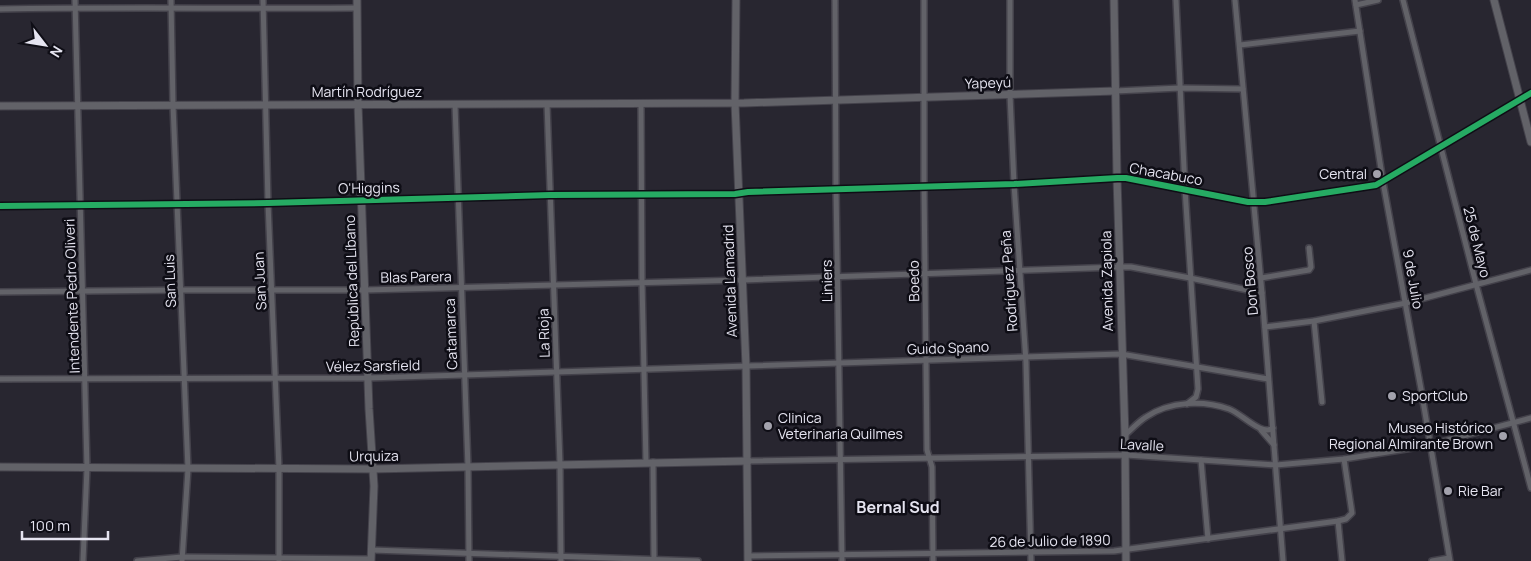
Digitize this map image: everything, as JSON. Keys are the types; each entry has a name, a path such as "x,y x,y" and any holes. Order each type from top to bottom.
{"street":[{"name":"Intendente Pedro Oliveri","path":"75,0 76,107 86,378 87,468 83,561"},
{"name":"San Luis","path":"171,0 188,469 182,559"},
{"name":"San Juan","path":"263,0 268,203 279,469 279,559"},
{"name":"República del Líbano","path":"357,0 358,104 374,486 372,560"},
{"name":"Avenida Lamadrid","path":"736,0 735,103 746,366 748,559"},
{"name":"Liniers","path":"835,0 842,558"},
{"name":"Boedo","path":"924,0 927,450 932,467 933,561"},
{"name":"Rodríguez Peña","path":"1010,0 1010,95 1026,357 1031,561"},
{"name":"Avenida Zapiola","path":"1114,0 1117,178 1116,267 1126,455 1126,561"},
{"path":"1176,0 1185,189 1198,393 1194,400 1187,404"},
{"name":"Don Bosco","path":"1236,0 1261,278 1283,561"},
{"path":"1356,3 1378,0"},
{"name":"25 de Mayo","path":"1403,0 1531,488"},
{"path":"1494,0 1531,142"},
{"name":"9 de Julio","path":"1356,3 1383,182 1406,303 1449,560"},
{"path":"0,9 357,8"},
{"path":"1240,45 1360,31"},
{"name":"Yapeyú","path":"735,103 1180,88 1243,89"},
{"name":"Chacabuco","path":"739,194 748,192 1014,184 1117,178 1254,203 1376,185 1531,93"},
{"path":"641,103 644,369 654,560"},
{"name":"Martín Rodríguez","path":"0,106 735,103"},
{"name":"La Rioja","path":"546,104 557,372 561,559"},
{"name":"Catamarca","path":"455,105 468,467 469,561"},
{"name":"O'Higgins","path":"0,206 268,203 550,195 739,194"},
{"path":"1261,278 1309,270 1311,267 1309,248"},
{"name":"Blas Parera","path":"0,292 365,290 1130,267 1262,293"},
{"path":"1264,327 1314,321 1406,303 1531,270"},
{"path":"1314,321 1322,402"},
{"name":"Guido Spano","path":"746,366 1122,354 1268,379"},
{"name":"Vélez Sarsfield","path":"0,379 368,378 746,366"},
{"path":"1125,435 1140,421 1154,412 1174,405 1208,404 1232,410 1260,430 1274,445"},
{"name":"Lavalle","path":"748,461 1126,455 1276,465 1344,459 1430,445 1531,418"},
{"path":"1260,430 1267,432 1273,428"},
{"name":"26 de Julio de 1890","path":"748,559 1114,551 1338,521 1350,516 1352,510 1344,459"},
{"path":"1201,460 1208,538"},
{"name":"Urquiza","path":"0,468 372,469 748,461"},
{"path":"1338,521 1342,561"},
{"path":"372,550 561,559 698,561"},
{"path":"137,561 182,559 372,560"},
{"path":"1432,561 1449,560"}],"cycle path":[{"path":"0,206 268,203 550,195 735,194 748,192 1014,184 1117,178 1126,178 1248,202 1265,202 1376,185 1531,93"}],"place":[{"name":"Central","path":"1377,174"},
{"name":"SportClub","path":"1392,396"},
{"name":"Clinica Veterinaria Quilmes","path":"768,426"},
{"name":"Museo Histórico Regional Almirante Brown","path":"1503,436"},
{"name":"Rie Bar","path":"1448,491"}],"district":[{"name":"Bernal Sud","path":"898,507"}]}
